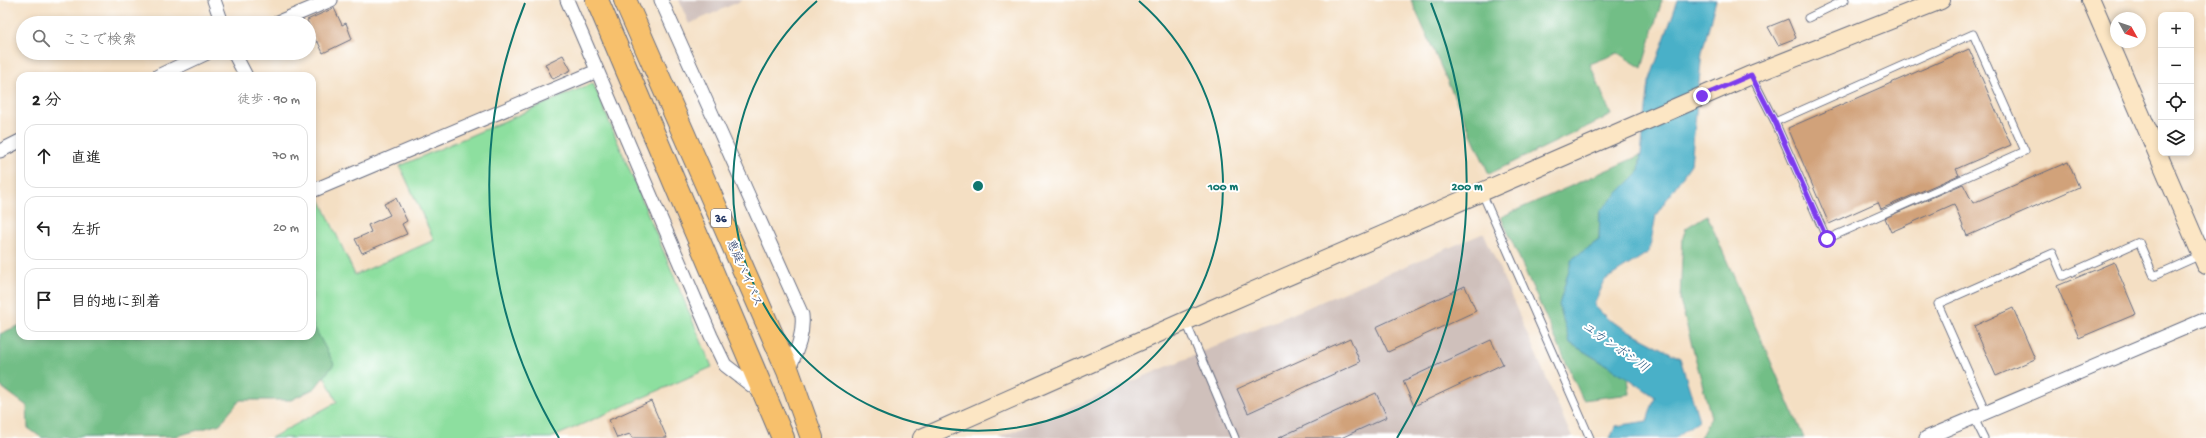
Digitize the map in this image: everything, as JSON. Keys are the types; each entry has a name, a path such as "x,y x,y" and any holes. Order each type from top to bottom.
{"highway":[{"name":"36","path":"597,0 767,396 783,438"},
{"name":"恵庭バイパス","path":"625,0 788,371 812,438"}],"street":[{"path":"214,0 220,16"},
{"path":"293,16 331,0"},
{"path":"567,0 708,329 725,365 767,396"},
{"path":"661,0 802,315 801,338 788,371"},
{"path":"2092,0 2204,260"},
{"path":"922,438 1702,96 1936,1"},
{"path":"167,72 192,60"},
{"path":"238,60 244,72"},
{"path":"316,189 597,70"},
{"path":"0,150 16,143"},
{"path":"1926,438 2206,319"}],"lane":[{"path":"1808,18 1845,0"},
{"path":"1751,75 1775,122 1827,239 2025,151 1973,34 1775,122"},
{"path":"1482,193 1590,438"},
{"path":"1986,412 1938,304 2053,253 2063,276 2139,242 2154,276 2204,260"},
{"path":"1186,321 1235,438"},
{"path":"1974,418 1984,438"}],"shaded area":[{"path":"679,0 743,0 689,24"},
{"path":"1484,233 1572,438 998,438"}],"green space":[{"path":"1411,0 1662,0 1642,68 1618,53 1590,64 1611,115 1489,174"},
{"path":"593,83 712,367 551,438 271,438 337,402 307,340 316,340 316,200 320,199 355,275 434,240 400,166"},
{"path":"1641,155 1639,172 1600,211 1599,240 1572,260 1570,343 1628,378 1630,394 1583,400 1501,217"},
{"path":"1707,215 1804,438 1700,438 1711,417 1680,300 1683,237 1686,228"},
{"path":"16,327 16,340 316,340 316,330 334,364 315,388 291,400 240,400 220,424 177,436 42,438 28,428 27,406 0,386 0,334"}],"water":[{"name":"ユカンボシ川","path":"1678,0 1716,0 1702,52 1691,164 1656,215 1649,252 1605,280 1594,305 1609,320 1680,358 1699,420 1675,438 1610,438 1616,426 1647,421 1655,397 1628,378 1570,343 1559,305 1572,259 1599,240 1600,211 1639,172 1649,82"}],"building":[{"path":"334,8 342,25 346,23 352,39 323,53 318,42 316,42 316,16"},
{"path":"1788,19 1796,38 1778,45 1768,27"},
{"path":"1969,49 2011,145 1956,169 1959,175 1881,209 1878,202 1829,224 1788,128"},
{"path":"563,55 571,70 553,79 545,64"},
{"path":"2068,162 2079,187 1967,236 1954,204 1891,232 1885,218 1963,184 1973,203"},
{"path":"396,198 407,221 402,224 407,234 362,253 355,239 371,232 368,225 390,215 384,204"},
{"path":"2114,262 2136,314 2079,338 2057,286"},
{"path":"1465,286 1476,311 1388,352 1376,327"},
{"path":"2013,308 2035,359 1996,376 1974,326"},
{"path":"1350,338 1360,362 1248,413 1237,389"},
{"path":"1491,340 1503,364 1414,406 1403,381"},
{"path":"1376,393 1387,417 1341,438 1278,438"},
{"path":"651,401 667,438 632,438 630,434 617,438 609,420"}],"route":[{"path":"1702,96 1751,75 1775,122 1827,239"}]}
